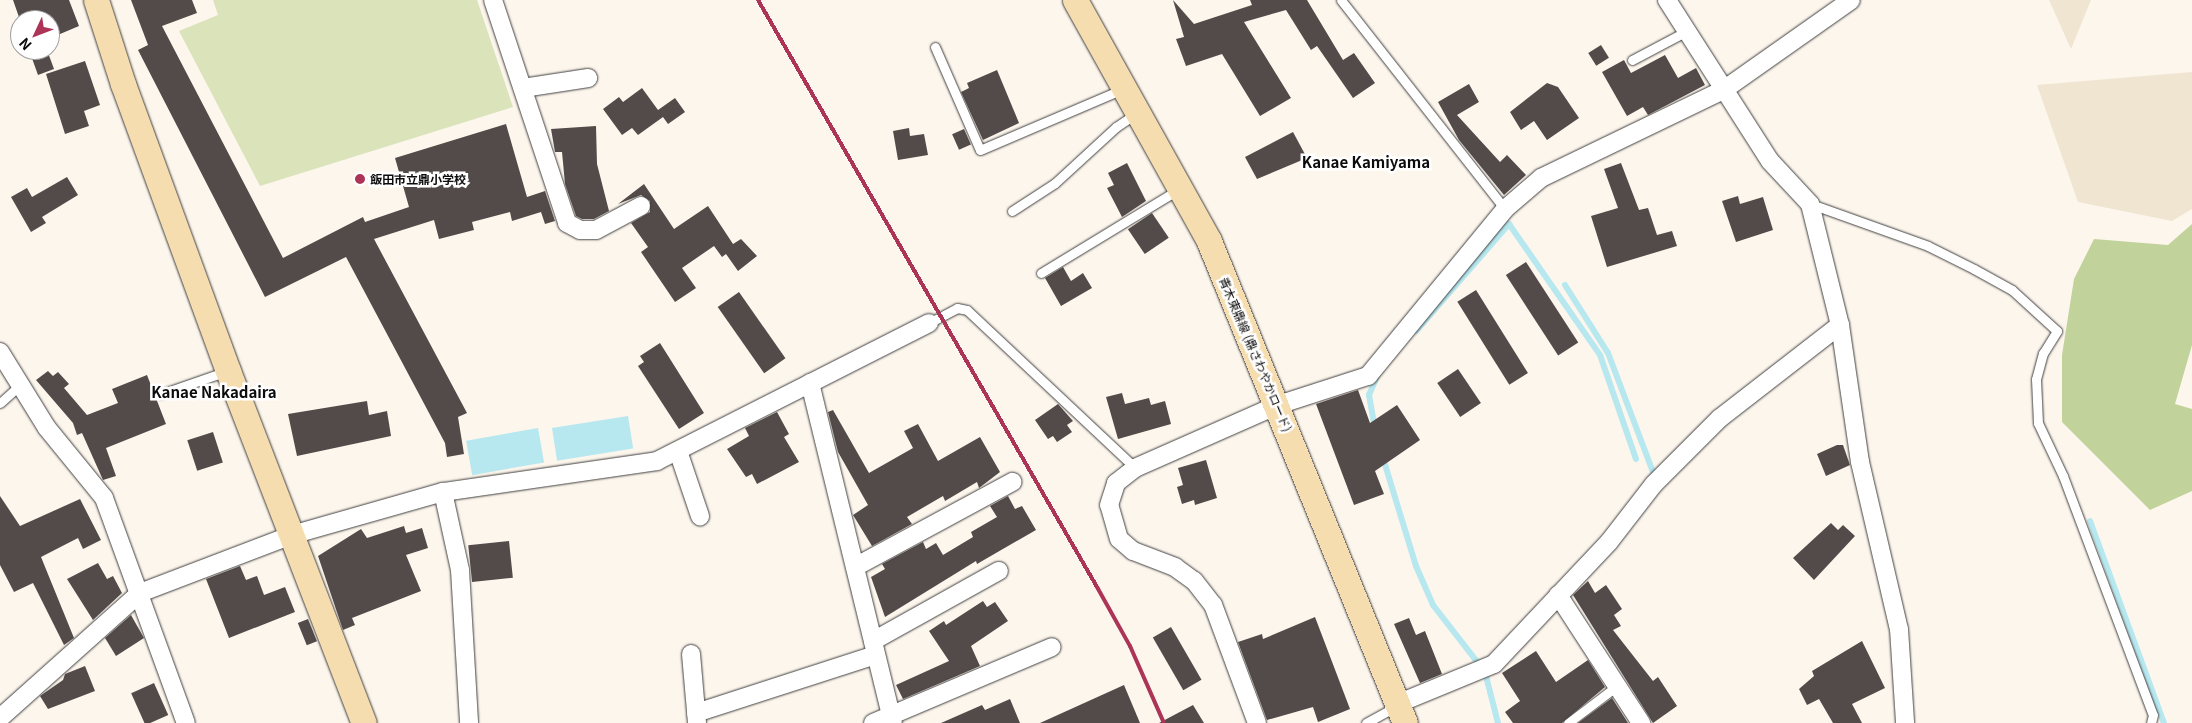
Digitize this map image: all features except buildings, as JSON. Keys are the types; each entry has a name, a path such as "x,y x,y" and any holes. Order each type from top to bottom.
{"main road":[{"path":"96,0 123,84 228,371 364,723"},
{"name":"青木東鼎線 (鼎さわやかロード)","path":"1076,0 1209,241 1278,405 1396,713"}],"street":[{"path":"493,0 567,223 580,230 596,230 641,206"},
{"path":"1667,0 1770,161 1810,204 1840,325 1860,462 1899,629 1906,723"},
{"path":"1256,723 1213,605 1194,581 1175,567 1133,552 1119,539 1109,505 1116,483 1135,468 1278,405 1368,376 1505,209 1541,178 1725,89 1852,0"},
{"path":"523,88 588,78"},
{"path":"0,718 140,593 292,535 443,492 657,462 929,323"},
{"path":"1396,713 1494,664 1608,542 1654,484 1720,418 1840,325"},
{"path":"0,352 47,428 104,498 186,723"},
{"path":"810,383 892,720"},
{"path":"678,451 700,516"},
{"path":"855,567 1012,482"},
{"path":"443,492 460,570 469,723"},
{"path":"691,654 697,718 875,648 999,571"},
{"path":"1558,595 1641,723"},
{"path":"874,723 892,720 1052,647"}],"lane":[{"path":"1342,0 1505,209"},
{"path":"1632,60 1687,31"},
{"path":"935,47 980,150 1126,88"},
{"path":"1012,211 1055,182 1116,126 1139,112"},
{"path":"1040,273 1181,188"},
{"path":"1810,204 1928,246 1974,269 2012,290 2057,331 2043,353 2036,379 2038,423 2062,476 2125,641 2152,715 2151,723"},
{"path":"929,323 958,308 967,310 1135,468"},
{"path":"161,394 228,371"},
{"path":"0,403 21,384"},
{"path":"1568,723 1617,686"},
{"path":"1366,723 1396,713"}],"shaded area":[{"path":"2049,0 2091,0 2071,49"},
{"path":"2192,72 2192,209 2172,221 2078,202 2037,85"}],"green space":[{"path":"213,0 477,0 513,107 260,186 179,31 218,15"},
{"path":"2192,224 2192,345 2175,404 2192,409 2192,491 2150,510 2062,422 2062,355 2074,279 2094,239 2168,245"}],"water":[{"path":"628,416 633,449 557,461 552,428"},
{"path":"538,428 544,462 472,475 466,441"}],"waterway":[{"path":"1416,331 1509,224 1600,355 1636,459"},
{"path":"1565,285 1608,353 1653,472"},
{"path":"1375,429 1369,395 1378,374"},
{"path":"1383,458 1416,566 1433,605 1478,663"},
{"path":"2090,521 2164,723"},
{"path":"1486,676 1498,723"}],"railway":[{"path":"758,0 1097,587 1130,646 1164,723"}],"place":[{"name":"飯田市立鼎小学校","path":"360,179"}],"district":[{"name":"Kanae Kamiyama","path":"1366,162"},
{"name":"Kanae Nakadaira","path":"214,392"}]}
